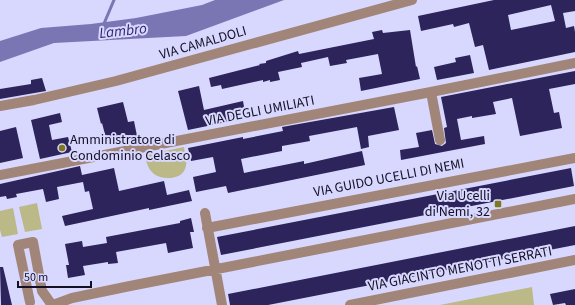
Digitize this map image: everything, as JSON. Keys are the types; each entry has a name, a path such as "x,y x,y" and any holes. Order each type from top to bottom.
{"street":[{"name":"VIA CAMALDOLI","path":"0,106 34,100 116,81 412,0"},
{"name":"VIA DEGLI UMILIATI","path":"0,175 575,63"},
{"path":"431,92 440,140"},
{"name":"VIA GUIDO UCELLI DI NEMI","path":"208,228 557,160 575,158"},
{"path":"42,291 29,298 18,245 33,242 42,291 56,304 100,292 575,199"},
{"path":"205,213 222,305"},
{"name":"VIA GIACINTO MENOTTI SERRATI","path":"350,305 575,260"}],"shaded area":[{"path":"184,147 186,166 183,173 176,177 166,178 157,176 150,170 145,155"},
{"path":"37,203 42,229 25,232 19,207"},
{"path":"13,208 18,234 2,237 0,230 0,211"},
{"path":"532,287 534,305 440,305"}],"water":[{"name":"Lambro","path":"215,0 284,0 186,36 54,43 0,62 0,41 41,28 91,24 136,18 202,5"}],"building":[{"path":"494,0 575,0 575,11 563,13 566,28 574,26 575,52 489,70 483,45 475,47 469,23 454,27 453,24 421,31 418,16","holes":["551,5 555,21 511,30 508,15"]},
{"path":"382,30 383,33 410,30 416,67 417,66 420,79 361,91 359,78 382,74 378,54 346,60 347,63 330,66 328,57 301,63 302,67 278,72 280,80 263,82 263,80 222,89 221,85 211,87 209,78 260,65 259,64 266,63 266,61 298,51 299,54 374,39 372,32"},
{"path":"470,55 474,73 437,80 434,67 456,62 455,58"},
{"path":"575,71 575,84 549,89 554,113 559,112 562,128 520,136 512,98 493,102 496,114 457,119 461,140 484,136 485,144 401,160 400,150 419,147 416,133 432,130 435,144 442,146 446,143 444,128 447,127 441,97"},
{"path":"42,78 46,91 0,99 0,89 31,84 31,80"},
{"path":"199,86 204,110 243,101 246,118 188,130 178,91"},
{"path":"123,102 128,122 134,121 137,136 107,142 97,108"},
{"path":"394,107 399,130 368,136 369,147 361,149 357,127 309,136 310,141 282,146 282,151 241,159 244,173 304,161 304,164 362,151 365,165 228,193 226,186 196,192 193,177 216,172 213,157 191,161 188,148 283,131 282,127"},
{"path":"60,113 62,122 49,125 52,140 68,137 72,152 40,159 31,120"},
{"path":"16,127 23,158 0,163 0,131"},
{"path":"80,166 82,175 114,168 119,191 164,181 167,195 189,190 192,201 149,210 149,208 65,226 62,216 93,209 89,191 85,192 83,182 57,187 59,199 46,202 43,189 16,194 17,197 7,199 6,196 0,197 0,184"},
{"path":"571,168 574,186 221,255 217,237"},
{"path":"191,218 194,232 190,232 193,248 168,253 166,243 116,252 118,263 108,264 108,262 83,266 85,275 68,278 66,265 69,265 65,244 82,241 83,247 107,243 106,237 180,223 180,221"},
{"path":"575,226 575,245 268,305 230,305 228,294"},
{"path":"0,267 3,267 12,305 1,305"},
{"path":"575,289 575,305 566,305 565,303 553,305 550,294"}],"waterway":[{"name":"Lambro","path":"103,26 114,0"}],"place":[{"name":"Amministratore di Condominio Celasco","path":"62,148"},
{"name":"Via Ucelli di Nemi, 32","path":"498,204"}]}
